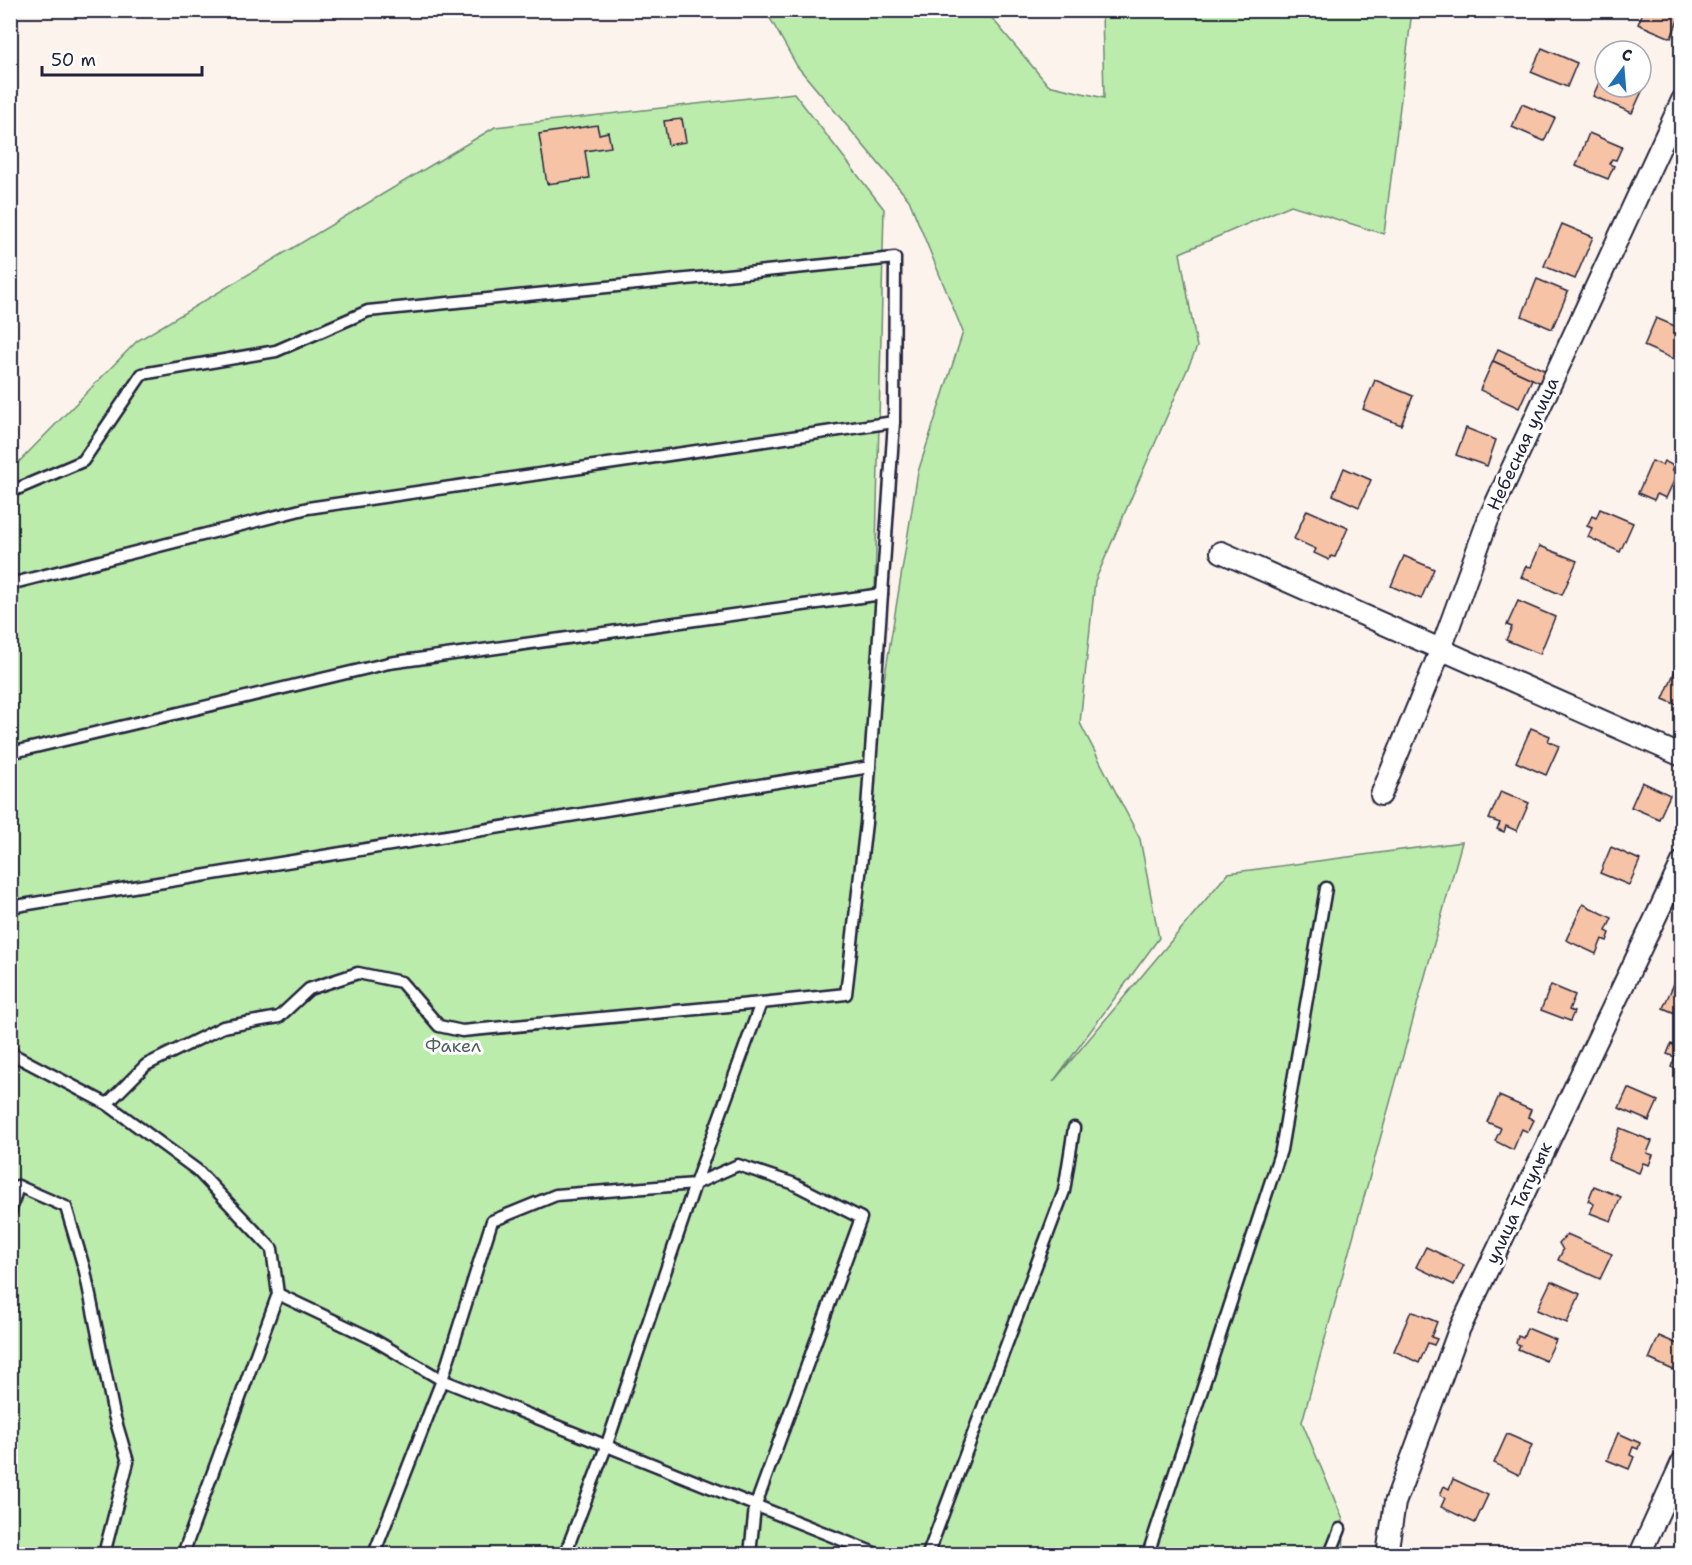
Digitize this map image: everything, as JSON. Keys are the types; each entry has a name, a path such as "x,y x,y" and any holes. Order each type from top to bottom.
{"street":[{"name":"Небесная улица","path":"1381,795 1441,649 1488,520 1682,100"},
{"path":"1221,552 1682,756"},
{"name":"улица Татулык","path":"1387,1554 1395,1503 1459,1330 1682,862"},
{"path":"1640,1554 1682,1462"}],"lane":[{"path":"10,492 83,461 142,374 276,351 368,311 895,258 894,422 870,767 846,994 462,1031 439,1026 401,982 358,973 309,989 279,1017 223,1027 146,1065 107,1104"},
{"path":"10,584 308,508 894,422"},
{"path":"10,753 389,663 882,594"},
{"path":"10,907 870,767"},
{"path":"1148,1554 1281,1150 1326,888"},
{"path":"565,1554 606,1448 695,1184 761,1003"},
{"path":"10,1050 15,1055 107,1104 197,1170 272,1249 278,1294 183,1554"},
{"path":"928,1554 1064,1191 1074,1128"},
{"path":"374,1554 442,1380 492,1221 556,1195 695,1184 738,1165 792,1183 861,1218 755,1507 750,1554"},
{"path":"10,1213 14,1187 66,1207 85,1271 114,1415 128,1462 104,1554"},
{"path":"278,1294 371,1338 442,1380 606,1448 877,1554"},
{"path":"1330,1554 1340,1529"}],"green space":[{"name":"Факел","path":"766,11 986,11 1048,85 1104,98 1102,11 1412,11 1384,234 1291,205 1180,253 1197,347 1095,581 1080,723 1140,839 1159,938 1053,1082 1228,873 1462,842 1302,1422 1343,1520 1344,1554 11,1554 11,470 137,341 495,127 794,93 884,209 871,761 918,472 963,332 909,200 797,66"}],"building":[{"path":"1644,10 1682,10 1671,38 1638,24"},
{"path":"1542,48 1577,63 1567,87 1531,72"},
{"path":"1600,99 1638,99 1632,113"},
{"path":"1522,104 1555,118 1544,141 1512,127"},
{"path":"682,119 686,142 668,145 664,121"},
{"path":"597,125 599,134 608,132 611,147 585,151 589,178 547,184 539,134"},
{"path":"1589,133 1622,147 1616,160 1612,159 1609,164 1614,166 1608,179 1576,166"},
{"path":"1562,224 1593,237 1575,279 1544,266"},
{"path":"1537,279 1568,292 1552,329 1522,316"},
{"path":"1656,318 1682,329 1680,362 1644,346"},
{"path":"1498,349 1546,371 1541,383 1493,361"},
{"path":"1493,361 1532,379 1519,408 1480,390"},
{"path":"1375,380 1413,396 1401,425 1363,409"},
{"path":"1466,428 1496,440 1487,466 1456,455"},
{"path":"1652,461 1662,465 1664,461 1674,466 1672,470 1678,472 1666,498 1657,494 1654,500 1638,493"},
{"path":"1344,468 1371,480 1359,507 1333,495"},
{"path":"1600,509 1633,523 1620,552 1588,537 1592,528 1587,526 1592,516 1596,518"},
{"path":"1307,510 1348,528 1335,557 1331,556 1329,560 1314,553 1316,549 1294,539"},
{"path":"1540,546 1577,561 1562,595 1521,577 1526,566 1531,567"},
{"path":"1404,556 1434,569 1421,599 1391,586"},
{"path":"1518,601 1555,617 1540,654 1506,640 1512,627 1507,625"},
{"path":"1680,659 1682,659 1682,707 1663,699"},
{"path":"1531,728 1550,736 1548,741 1559,746 1546,775 1516,762"},
{"path":"1642,782 1670,795 1659,819 1631,807"},
{"path":"1501,791 1529,803 1517,831 1506,826 1504,832 1497,829 1500,823 1489,819"},
{"path":"1611,847 1640,860 1629,885 1600,873"},
{"path":"1583,904 1612,918 1606,931 1610,933 1607,941 1602,939 1596,954 1566,940"},
{"path":"1677,977 1682,979 1682,1016 1663,1008"},
{"path":"1551,985 1575,995 1569,1010 1574,1012 1570,1021 1541,1010"},
{"path":"1682,1041 1682,1071 1671,1067 1675,1057 1667,1054 1671,1044 1679,1047"},
{"path":"1628,1088 1658,1101 1649,1121 1619,1108"},
{"path":"1499,1096 1531,1110 1528,1117 1534,1120 1528,1132 1522,1129 1513,1150 1495,1141 1501,1128 1487,1122"},
{"path":"1620,1128 1652,1141 1647,1153 1653,1155 1649,1165 1643,1163 1639,1173 1608,1160"},
{"path":"1594,1186 1621,1197 1611,1221 1590,1213 1594,1204 1588,1201"},
{"path":"1567,1234 1612,1254 1600,1279 1558,1260 1563,1250 1559,1243"},
{"path":"1426,1247 1464,1265 1454,1285 1416,1267"},
{"path":"1551,1281 1580,1294 1567,1323 1537,1310"},
{"path":"1411,1311 1437,1322 1431,1337 1437,1339 1434,1345 1428,1343 1419,1363 1394,1351"},
{"path":"1527,1328 1556,1340 1546,1361 1518,1349 1520,1345 1516,1343 1518,1336 1523,1338"},
{"path":"1659,1336 1682,1346 1680,1373 1649,1359"},
{"path":"1618,1433 1640,1443 1638,1449 1633,1447 1630,1455 1634,1457 1629,1469 1607,1460"},
{"path":"1507,1434 1532,1445 1519,1475 1494,1463"},
{"path":"1453,1479 1488,1495 1475,1523 1441,1507 1445,1498 1440,1495 1444,1486 1449,1489"}]}
